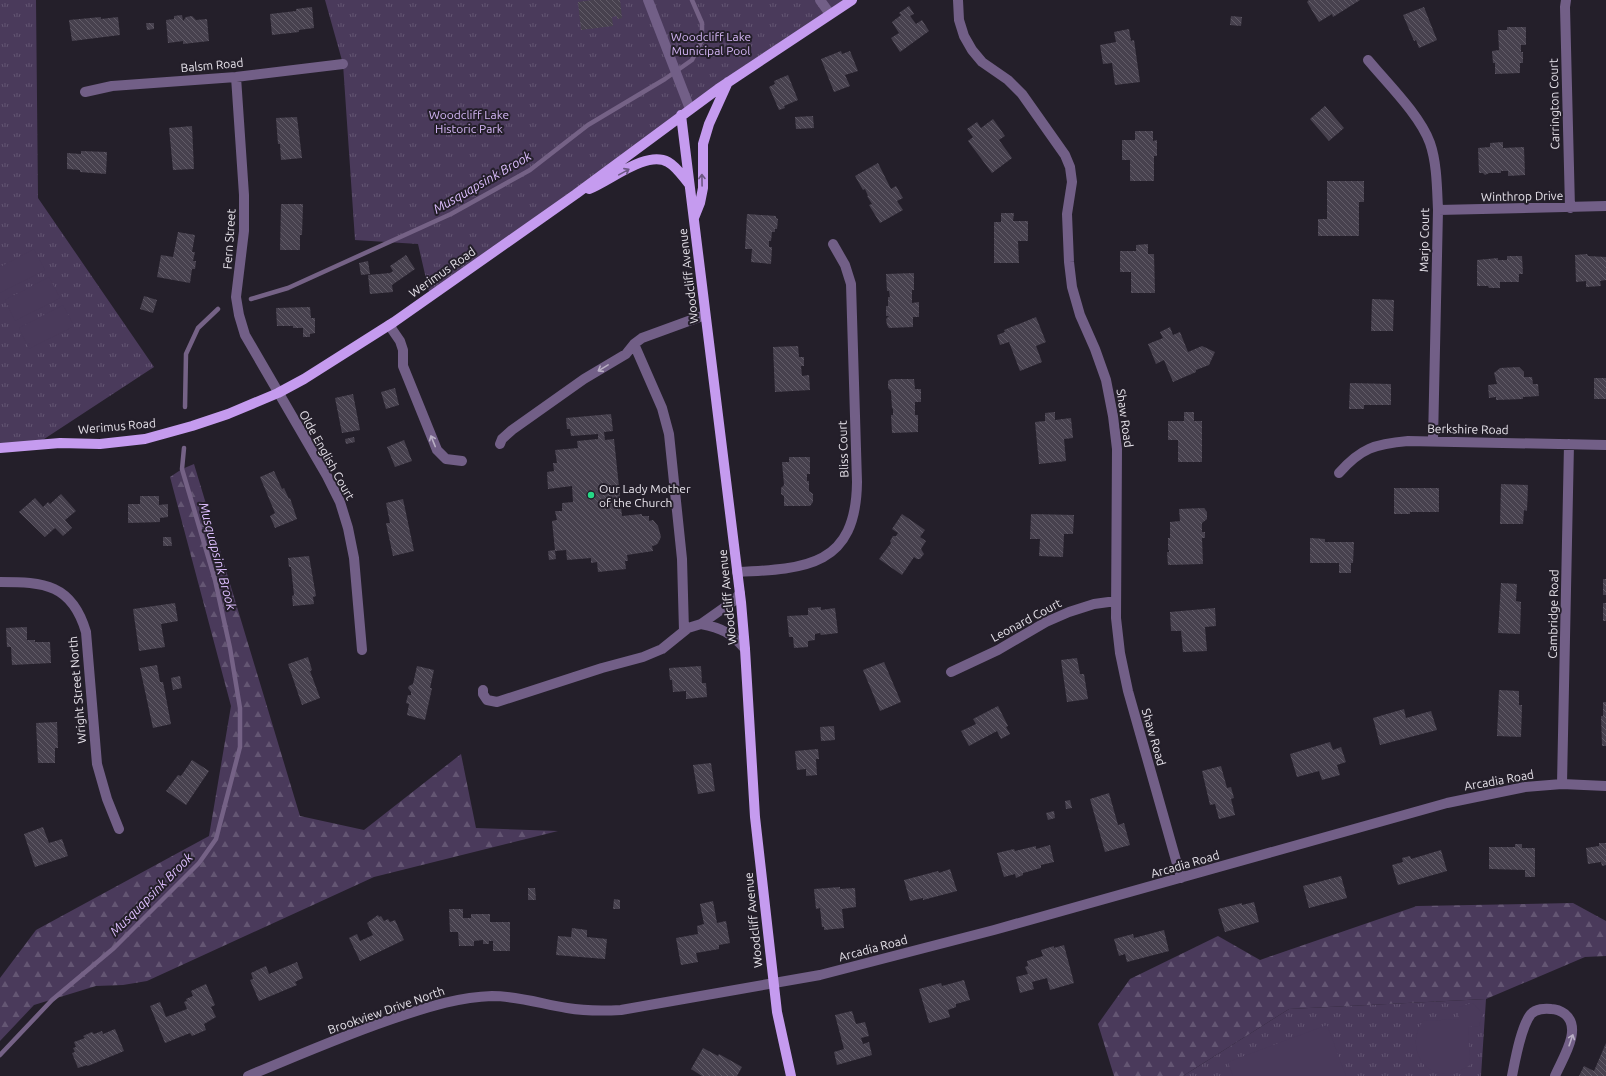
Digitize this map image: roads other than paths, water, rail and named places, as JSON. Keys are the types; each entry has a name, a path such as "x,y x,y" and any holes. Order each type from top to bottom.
{"main road":[{"name":"Werimus Road","path":"0,448 60,444 100,444 145,439 169,434 206,422 278,393 304,379 389,325 576,194 690,108 852,0"},
{"path":"694,218 700,203 702,188 703,144 709,124 728,82"},
{"name":"Woodcliff Avenue","path":"681,115 740,593 745,649 755,817 777,1012 791,1076"},
{"path":"576,194 601,184 642,161 655,158 668,162 679,171 689,184"}],"street":[{"path":"648,0 690,108"},
{"path":"820,0 830,14"},
{"name":"Shaw Road","path":"958,0 958,20 964,36 972,50 982,62 1008,80 1022,94 1065,155 1070,167 1072,182 1067,214 1069,262 1072,287 1080,315 1095,349 1106,380 1113,416 1117,449 1116,618 1120,653 1128,691 1181,878"},
{"name":"Carrington Court","path":"1566,0 1570,208"},
{"name":"Marjo Court","path":"1368,60 1417,120 1430,143 1435,172 1438,210 1433,441"},
{"name":"Balsm Road","path":"85,92 112,86 236,77 342,64"},
{"name":"Fern Street","path":"236,77 244,195 244,231 236,297 239,315 245,335 278,393"},
{"name":"Winthrop Drive","path":"1438,210 1606,206"},
{"name":"Bliss Court","path":"737,572 784,570 813,563 836,548 846,536 853,521 857,501 857,482 851,284 845,265 833,244"},
{"path":"500,444 502,439 509,433 571,388 626,354 634,344 648,335 705,315"},
{"path":"389,325 400,341 403,350 403,366 437,450 446,459 462,461"},
{"path":"634,344 662,408 669,434 682,559 684,631"},
{"name":"Olde English Court","path":"278,393 340,502 348,528 354,558 362,650"},
{"name":"Berkshire Road","path":"1339,473 1351,460 1365,451 1383,444 1408,441 1606,445"},
{"name":"Cambridge Road","path":"1562,784 1569,444"},
{"name":"Wright Street North","path":"0,582 37,583 52,587 76,607 82,618 86,632 97,764 107,799 119,829"},
{"path":"483,690 483,694 488,700 497,702 602,668 643,657 662,649 692,626 701,624 735,600 740,593"},
{"name":"Leonard Court","path":"951,672 998,650 1046,622 1069,612 1094,604 1116,601"},
{"path":"701,624 725,631 735,637 745,649"},
{"name":"Arcadia Road","path":"774,984 820,975 964,938 1447,803 1525,787 1562,784 1606,786"},
{"name":"Brookview Drive North","path":"248,1076 368,1027 442,1002 466,998 521,998 567,1008 615,1011 774,984"},
{"path":"1512,1076 1518,1049 1526,1024 1532,1014 1543,1009 1548,1009 1561,1011 1570,1018 1574,1031 1555,1076"}],"waterway":[{"name":"Musquapsink Brook","path":"251,299 288,288 451,214 530,170 588,125 665,79 692,60 702,40 702,23 692,0"},
{"name":"Musquapsink Brook","path":"185,407 186,354 198,328 218,309"},
{"name":"Musquapsink Brook","path":"0,1055 52,1000 114,948 199,863 216,839 240,747 240,708 230,648 215,580 182,469 184,448"}],"place":[{"name":"Our Lady Mother of the Church","path":"591,495"}],"park label":[{"name":"Woodcliff Lake Municipal Pool","path":"711,43"},
{"name":"Woodcliff Lake Historic Park","path":"469,121"}]}
